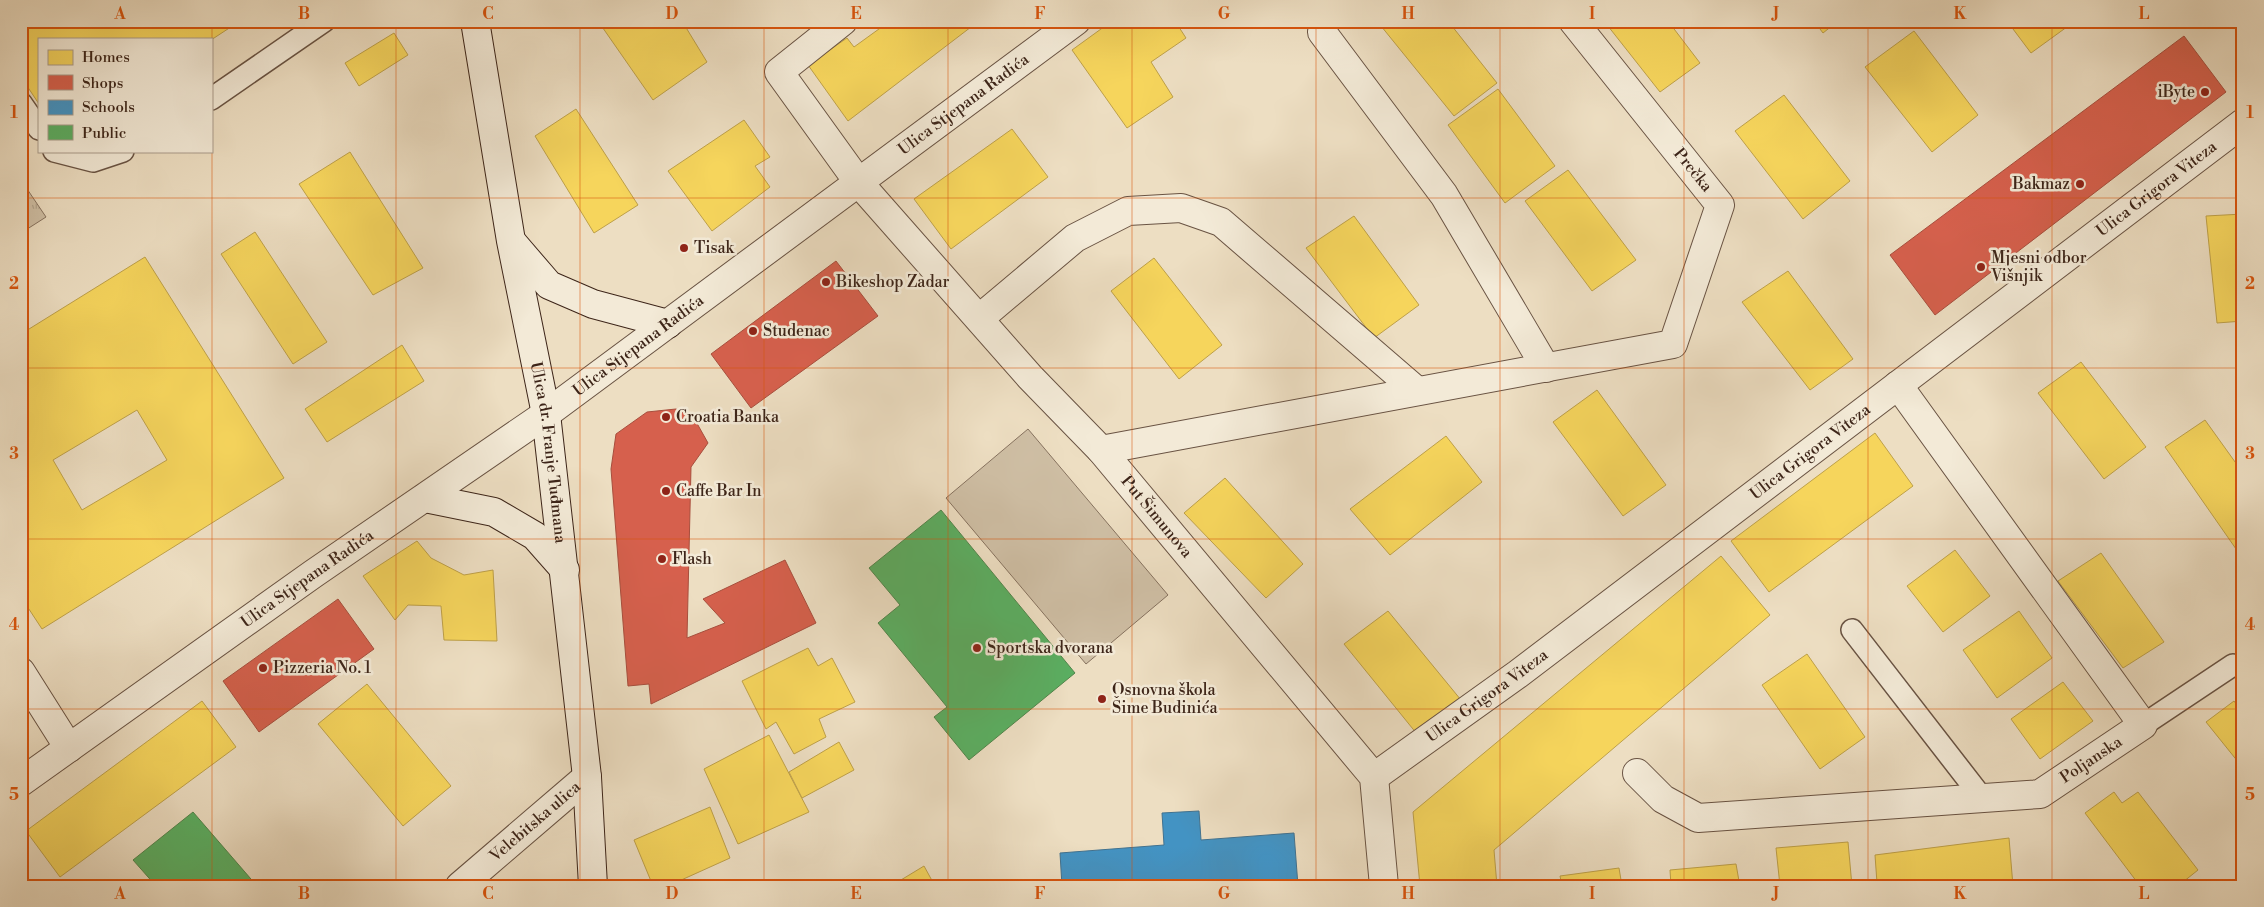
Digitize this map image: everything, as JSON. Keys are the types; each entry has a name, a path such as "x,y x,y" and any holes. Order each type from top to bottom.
{"street":[{"name":"Ulica dr. Franje Tuđmana","path":"475,21 511,241 546,414 587,777 593,886"},
{"name":"Put Šimunova","path":"844,21 779,72 859,183 980,318 1030,377 1101,450 1374,777"},
{"name":"Ulica Stjepana Radića","path":"21,782 546,414 1076,21"},
{"name":"Prečka","path":"1546,368 1673,344 1720,205 1572,21"},
{"path":"1101,450 1416,390 1546,368 1444,195 1322,32"},
{"name":"Ulica Grigora Viteza","path":"1374,777 1526,668 2243,123"},
{"path":"980,318 1075,238 1128,211 1182,208 1222,222 1416,390"},
{"path":"511,241 549,285 593,304 668,324"},
{"path":"1898,385 2143,726"},
{"path":"425,498 494,512 535,536 565,570"},
{"path":"21,672 69,748"},
{"name":"Poljanska","path":"1637,773 1663,799 1698,818 2040,794 2143,726"},
{"name":"Velebitska ulica","path":"460,886 587,777"},
{"path":"1374,777 1384,886"}],"lane":[{"path":"212,98 324,21"},
{"path":"21,103 38,128"},
{"path":"58,152 93,161 121,152"},
{"path":"1852,630 1983,799"},
{"path":"2143,726 2233,665"}],"green space":[{"path":"21,180 46,217 21,233"},
{"path":"1028,429 1168,595 1086,664 946,498"}],"building: Homes":[{"path":"21,21 240,21 212,39 38,38 38,102 21,77"},
{"path":"598,21 682,21 707,62 653,100"},
{"path":"890,21 967,21 971,27 848,121 808,65 847,38 854,47"},
{"path":"1112,21 1175,21 1186,38 1151,62 1173,97 1127,128 1072,50"},
{"path":"1387,21 1448,21 1497,83 1454,116 1381,26"},
{"path":"1604,21 1668,21 1700,63 1660,92"},
{"path":"1814,21 1838,21 1823,33"},
{"path":"2007,21 2068,21 2071,24 2031,53"},
{"path":"1914,31 1978,115 1932,152 1865,67"},
{"path":"394,33 408,55 359,86 345,63"},
{"path":"1498,89 1555,166 1505,203 1448,125"},
{"path":"1784,95 1850,181 1803,219 1735,131"},
{"path":"576,109 638,205 594,233 535,136"},
{"path":"744,120 770,157 755,166 770,187 712,231 668,171"},
{"path":"1012,129 1048,177 951,249 914,199"},
{"path":"350,152 423,268 373,295 299,184"},
{"path":"1568,170 1636,260 1592,291 1525,201"},
{"path":"2243,214 2243,321 2217,323 2206,216"},
{"path":"1354,216 1419,305 1374,338 1306,248"},
{"path":"255,232 327,342 293,364 221,254"},
{"path":"145,257 284,478 42,629 21,597 21,334","holes":["137,410 167,460 82,510 53,460"]},
{"path":"1154,258 1222,345 1179,379 1111,291"},
{"path":"1788,271 1853,359 1810,390 1742,302"},
{"path":"402,345 424,381 327,442 305,409"},
{"path":"2081,362 2146,447 2104,479 2038,393"},
{"path":"1597,390 1666,485 1623,516 1553,422"},
{"path":"2205,420 2243,473 2243,559 2165,447"},
{"path":"1875,433 1913,486 1769,592 1731,541"},
{"path":"1446,436 1482,482 1390,555 1350,509"},
{"path":"1225,478 1303,564 1266,598 1184,513"},
{"path":"417,541 431,558 464,575 493,570 497,641 444,640 441,606 408,605 395,620 363,576"},
{"path":"1955,550 1990,596 1943,632 1907,586"},
{"path":"2101,553 2164,642 2123,668 2058,581"},
{"path":"1721,556 1770,615 1494,850 1497,886 1420,886 1413,812"},
{"path":"1388,611 1461,700 1417,734 1344,644"},
{"path":"2019,611 2052,658 1997,698 1963,650"},
{"path":"808,648 818,666 832,658 855,702 819,719 826,737 794,754 776,722 766,729 742,681"},
{"path":"1807,654 1865,737 1820,769 1762,685"},
{"path":"2063,682 2093,721 2040,759 2011,719"},
{"path":"367,684 451,786 403,826 318,724"},
{"path":"202,701 236,747 60,877 26,831"},
{"path":"2234,701 2243,713 2243,768 2206,722"},
{"path":"769,735 809,812 738,844 704,769"},
{"path":"839,742 854,770 802,798 789,772"},
{"path":"2114,792 2122,803 2138,792 2198,870 2178,886 2140,886 2085,813"},
{"path":"710,807 730,858 668,886 653,886 634,840"},
{"path":"2009,838 2013,886 1894,886 1893,882 1877,883 1875,855"},
{"path":"1848,842 1852,886 1780,886 1776,848"},
{"path":"1736,864 1739,881 1752,880 1752,886 1671,886 1670,870"},
{"path":"924,866 935,886 891,886"},
{"path":"1619,868 1622,886 1562,886 1560,876"}],"building: Shops":[{"path":"2184,36 2226,92 1935,315 1890,255"},
{"path":"836,261 878,316 751,408 711,354"},
{"path":"676,409 694,418 708,443 691,467 687,638 725,623 703,599 785,560 816,623 651,704 649,684 628,686 611,469 616,434 647,412"},
{"path":"338,599 374,649 259,732 223,681"}],"building: Schools":[{"path":"1199,811 1201,840 1294,833 1298,886 1062,886 1060,853 1164,845 1162,813"}],"building: Public":[{"name":"Sportska dvorana","path":"941,510 1075,673 969,760 934,717 947,707 878,623 900,605 869,568"},
{"path":"193,812 257,886 156,886 133,860"}],"place":[{"name":"iByte","path":"2205,92"},
{"name":"Bakmaz","path":"2080,184"},
{"name":"Tisak","path":"684,248"},
{"name":"Mjesni odbor Višnjik","path":"1981,267"},
{"name":"Bikeshop Zadar","path":"826,282"},
{"name":"Studenac","path":"753,331"},
{"name":"Croatia Banka","path":"666,417"},
{"name":"Caffe Bar In","path":"666,491"},
{"name":"Flash","path":"662,559"},
{"name":"Sportska dvorana","path":"977,648"},
{"name":"Pizzeria No. 1","path":"263,668"},
{"name":"Osnovna škola Šime Budinića","path":"1102,699"}]}
